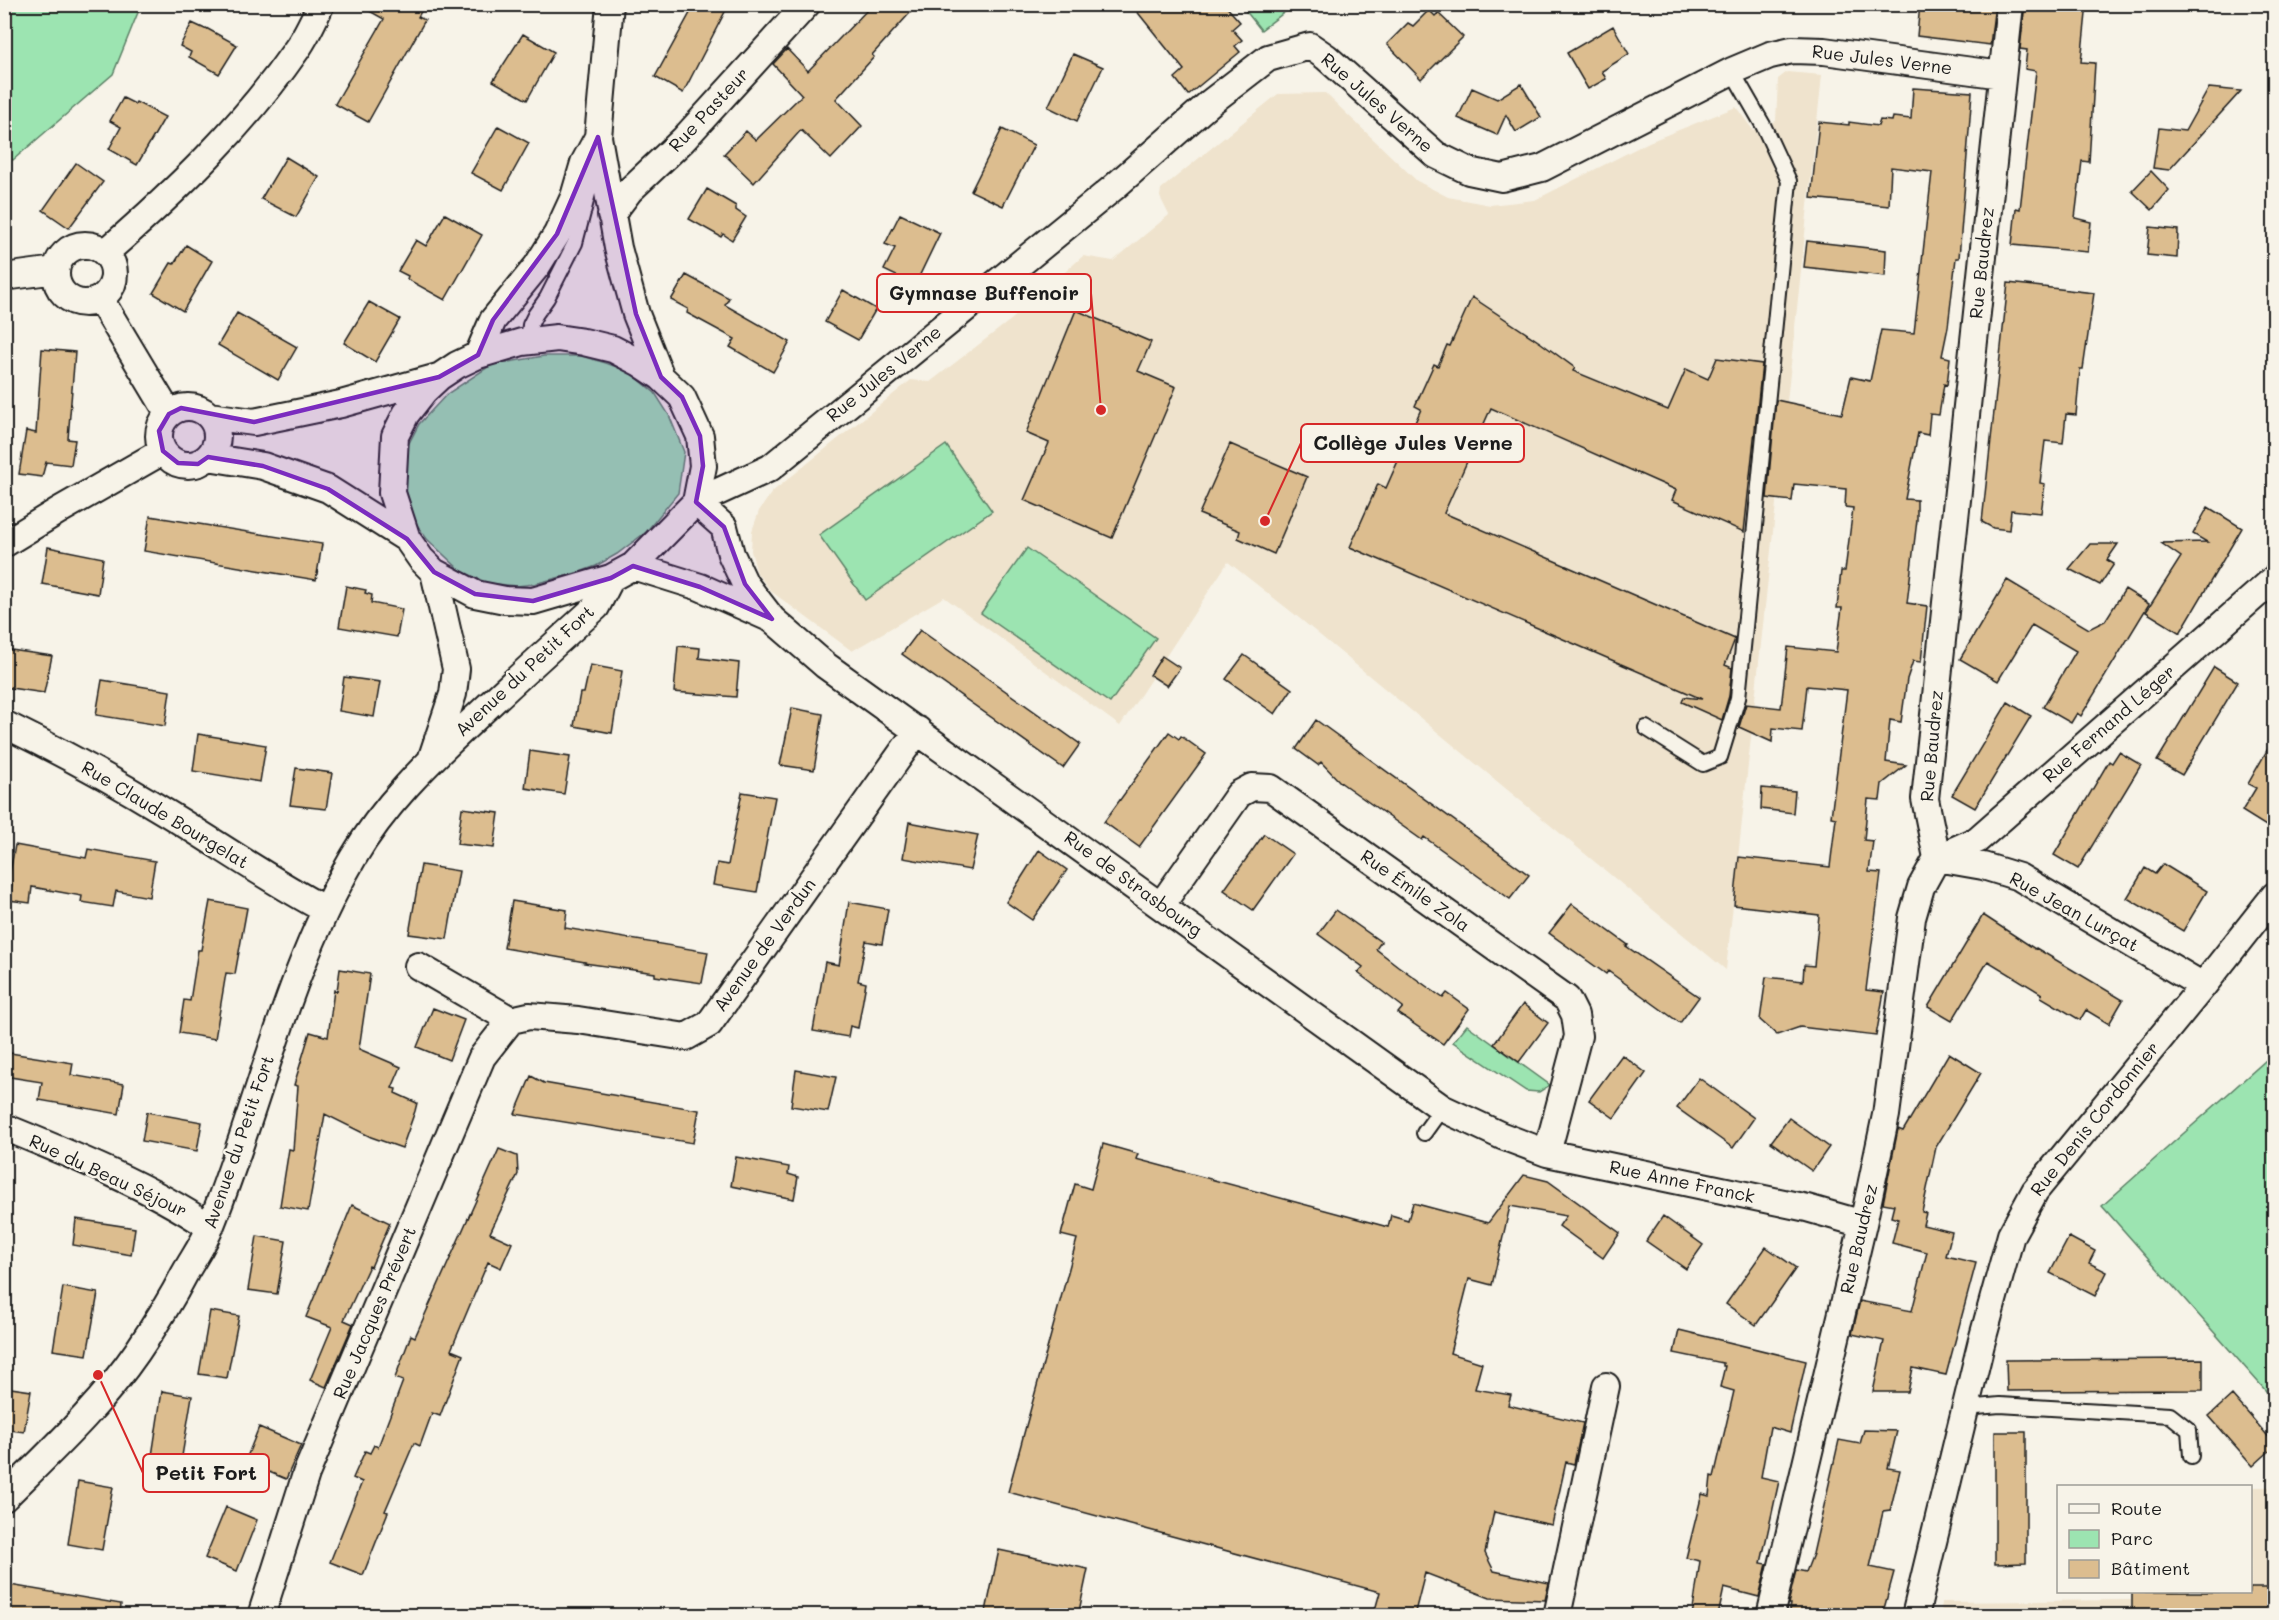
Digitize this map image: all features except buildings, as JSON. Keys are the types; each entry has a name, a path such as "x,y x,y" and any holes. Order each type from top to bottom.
{"street":[{"path":"105,253 167,199 232,133 298,48 321,4"},
{"path":"610,4 597,137 618,248 636,314 660,378"},
{"name":"Rue Pasteur","path":"611,215 630,190 682,140 807,4"},
{"name":"Rue Baudrez","path":"1770,1616 1863,1224 1886,1114 1912,918 1921,887 1937,858 1925,799 2010,4"},
{"name":"Rue Jules Verne","path":"696,502 770,468 1113,188 1211,102 1268,58 1310,45 1436,155 1468,171 1502,178 1542,168 1732,71 1770,55 1792,50 1824,51 2002,75"},
{"path":"478,355 493,320 537,266 557,234 574,197 584,163 597,137"},
{"path":"78,245 89,245 105,253 114,271 113,283 100,299 86,303 75,302 60,290 56,280 56,270 62,255 78,245"},
{"path":"4,277 56,270"},
{"path":"100,299 169,414"},
{"path":"209,416 255,422 341,404 439,377 478,355 528,341 557,338 584,342 613,349 640,363 682,397 700,436 703,466 696,502 622,572 533,601 504,600 475,594 434,572 421,559 407,539 392,493 395,436 406,414 439,377"},
{"path":"191,407 201,409 209,416 217,429 217,439 208,457 198,464 188,465 169,458 163,450 159,431 162,422 169,414 181,408 191,407"},
{"path":"4,544 163,450"},
{"path":"208,457 263,466 328,489 407,539"},
{"path":"696,502 724,527 731,554 745,584 772,619"},
{"name":"Avenue du Petit Fort","path":"431,760 453,694 456,669 434,572"},
{"path":"622,572 700,587 772,619"},
{"name":"Avenue du Petit Fort","path":"4,1498 58,1443 135,1354 172,1298 210,1227 255,1101 284,1009 324,909 355,855 388,807 431,760 596,607 622,572"},
{"name":"Rue Fernand Léger","path":"1937,858 1977,840 2274,579"},
{"name":"Rue de Strasbourg","path":"772,619 825,664 1162,904 1442,1108 1502,1136"},
{"name":"Rue Claude Bourgelat","path":"4,724 64,754 143,799 290,891 324,909"},
{"name":"Avenue de Verdun","path":"510,1020 529,1016 578,1020 686,1036 709,1024 918,730"},
{"name":"Rue Émile Zola","path":"1162,904 1239,794 1252,787 1270,788 1567,999 1575,1015 1578,1036 1547,1153"},
{"name":"Rue Jean Lurçat","path":"1937,858 1983,866 2019,877 2204,986"},
{"name":"Rue Denis Cordonnier","path":"1915,1616 1965,1408 2011,1235 2035,1191 2204,986 2274,896"},
{"path":"418,966 510,1020"},
{"name":"Rue Jacques Prévert","path":"261,1616 306,1474 482,1057 510,1020"},
{"name":"Rue du Beau Séjour","path":"4,1127 111,1172 185,1210 210,1227"},
{"name":"Rue Anne Franck","path":"1502,1136 1547,1153 1808,1208 1863,1224"},
{"path":"1557,1616 1606,1386"}],"lane":[{"path":"1646,728 1703,764 1720,758 1738,698 1789,181 1763,125 1732,71"},
{"path":"528,341 530,325 575,243 590,186 584,163"},
{"path":"1424,1133 1442,1108"},
{"path":"1965,1408 2000,1405 2170,1415 2189,1430 2191,1456"}],"highlighted area":[{"path":"598,137 636,314 661,377 682,397 700,436 703,466 696,502 724,527 745,584 772,619 700,587 633,566 611,578 533,601 475,594 434,572 407,539 328,489 263,466 208,457 198,464 178,463 163,451 159,431 169,414 181,408 254,422 439,377 478,355 493,320 557,234"}],"shaded area":[{"path":"1787,72 1822,75 1726,970 1228,562 1120,726 944,597 852,651 772,592 757,573 751,551 752,531 759,511 772,492 911,380 930,382 1012,319 1083,256 1113,261 1169,215 1160,197 1161,189 1278,94 1325,93 1417,181 1448,197 1490,205 1535,200 1649,142 1736,107 1753,130 1776,121 1778,79"},
{"path":"2252,1487 2274,1487 2274,1615 1942,1616 1941,1602 2131,1600 2132,1593 2252,1593"}],"green space":[{"path":"4,5 141,5 113,74 13,160 5,157"},
{"path":"1241,5 1294,5 1261,30"},
{"path":"544,356 581,356 606,363 630,372 655,393 669,415 684,452 678,493 646,532 617,554 596,566 534,584 517,586 487,583 460,570 427,539 408,512 404,470 407,447 419,424 447,394 491,365"},
{"path":"946,445 992,511 865,600 819,535"},
{"path":"1027,548 1156,638 1110,703 981,613"},
{"path":"1467,1025 1550,1085 1539,1092 1526,1091 1453,1042"},
{"path":"2274,1053 2274,1400 2102,1206"}],"place":[{"name":"Gymnase Buffenoir","path":"1101,410"},
{"name":"Collège Jules Verne","path":"1265,521"},
{"name":"Petit Fort","path":"98,1375"}]}
